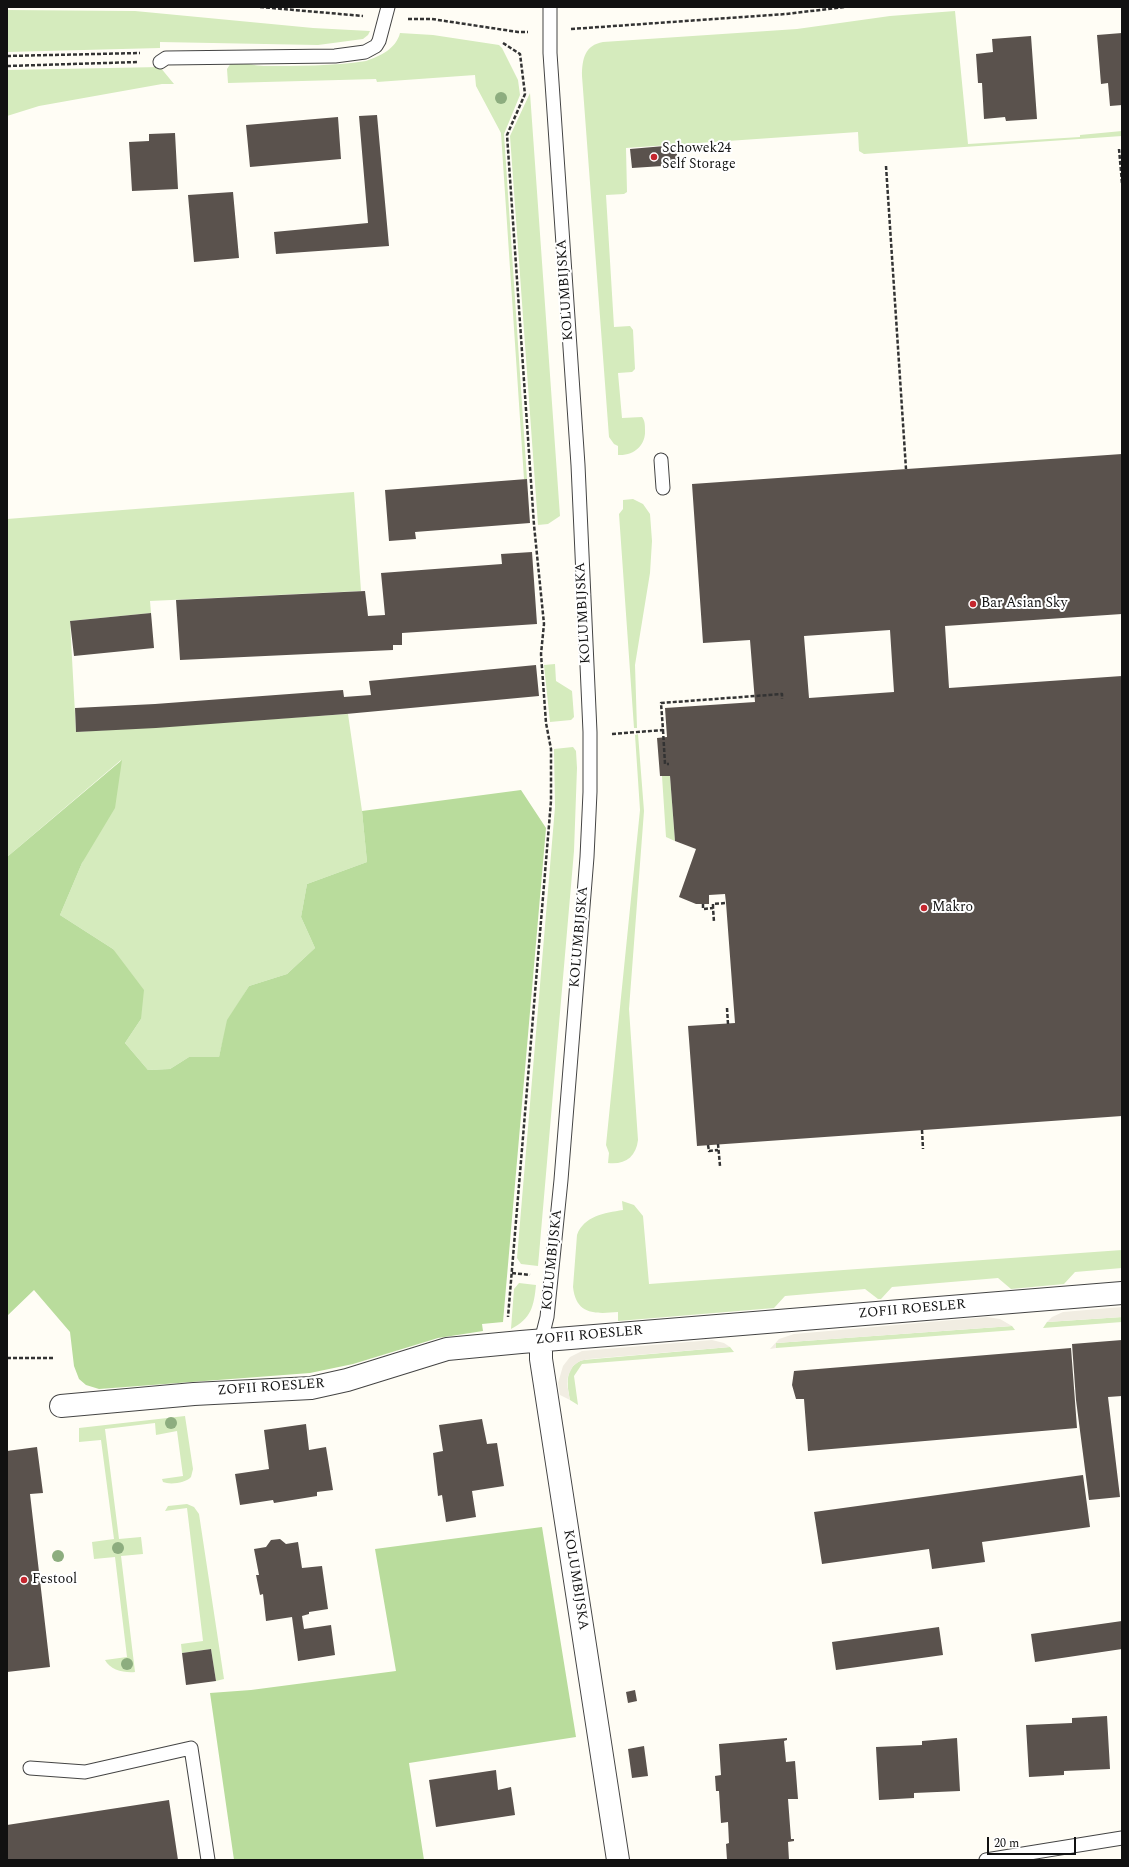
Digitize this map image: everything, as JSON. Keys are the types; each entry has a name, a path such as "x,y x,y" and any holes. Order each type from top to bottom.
{"street":[{"name":"ZOFII ROESLER","path":"61,1406 194,1394 311,1388 347,1380 447,1349 1122,1293"},
{"name":"KOLUMBIJSKA","path":"541,1341 541,1359 618,1860"}],"lane":[{"path":"163,60 335,56 365,52 376,46 379,41 388,7"},
{"name":"KOLUMBIJSKA","path":"541,1341 547,1317 561,1180 587,857 590,792 590,732 578,466 550,53 550,7"},
{"path":"661,460 663,488"},
{"path":"30,1768 85,1772 191,1748 208,1860"},
{"path":"986,1860 1122,1838"}],"path":[{"path":"503,43 520,54 525,94 507,135 534,525 544,624 541,654 546,723 550,749 551,801 506,1343"},
{"path":"7,56 160,52 163,60 7,66"},
{"path":"1119,148 1122,183"},
{"path":"886,166 906,469"},
{"path":"669,764 665,764 666,750 663,730 664,714 661,703 782,694 782,700"},
{"path":"608,734 663,730"},
{"path":"714,922 713,904 726,903"},
{"path":"703,904 703,909 713,908"},
{"path":"727,1008 728,1024"},
{"path":"922,1130 923,1149"},
{"path":"718,1144 720,1166"},
{"path":"708,1145 709,1151 718,1150"},
{"path":"7,1358 53,1358"}],"green space":[{"path":"7,10 135,11 313,28 370,31 363,39 318,45 160,42 160,48 7,52"},
{"path":"955,11 968,144 1080,137 1080,135 1122,131 1122,136 864,154 859,151 858,132 626,148 627,192 624,194 606,195 614,327 630,326 633,330 635,369 632,372 618,373 622,418 642,417 645,435 641,445 634,451 629,454 618,455 618,446 614,444 609,437 582,76 584,59 588,50 592,46 603,42 797,29 890,16"},
{"path":"400,33 433,35 499,45 502,48 518,80 520,95 504,134 527,479 524,479 501,133 476,86 475,75 377,82 376,79 228,83 227,69 231,63 264,66 303,66 366,61 377,57 391,48 398,39"},
{"path":"160,67 174,84 162,84 39,106 7,116 7,70"},
{"path":"530,93 560,516 548,524 538,525 510,136"},
{"path":"354,492 361,591 150,601 151,613 70,621 76,732 348,714 362,811 367,862 307,884 301,917 315,948 287,974 249,986 228,1020 219,1057 189,1057 170,1069 148,1070 125,1043 141,1019 113,949 60,915 82,863 121,760 7,857 7,519"},
{"path":"633,499 643,504 650,514 652,541 650,573 635,665 637,728 634,728 619,514 623,509 623,500"},
{"path":"555,664 556,681 572,691 574,717 571,720 550,722 544,665"},
{"path":"638,734 644,811 629,1009 638,1140 635,1151 629,1159 620,1163 608,1163 609,1153 606,1145 640,810 635,735"},
{"path":"573,747 576,751 577,768 574,851 538,1266 521,1264 517,1258 555,807 554,749"},
{"path":"122,760 115,808 82,863 60,915 113,949 144,990 141,1019 125,1043 148,1070 170,1069 189,1057 219,1057 227,1020 249,986 287,974 315,948 301,917 307,884 367,862 362,811 521,790 546,828 503,1322 482,1324 483,1331 438,1338 353,1364 310,1373 99,1389 86,1385 79,1379 74,1366 70,1332 34,1290 7,1316 7,857"},
{"path":"662,776 670,776 675,841 666,837"},
{"path":"622,1201 634,1205 643,1216 649,1284 1122,1250 1122,1268 1075,1272 1064,1284 1011,1289 998,1278 892,1287 881,1299 878,1299 865,1289 785,1296 774,1308 618,1321 618,1312 602,1313 588,1311 582,1308 575,1296 573,1287 577,1235 580,1229 584,1224 596,1216 623,1210"},
{"path":"519,1283 536,1285 534,1299 527,1316 523,1321 511,1329 514,1289"},
{"path":"1122,1317 1122,1322 1043,1328 1047,1322"},
{"path":"1012,1326 1015,1330 776,1348 776,1343"},
{"path":"730,1347 734,1352 582,1364 574,1376 578,1405 570,1400 568,1377 573,1367 583,1360"},
{"path":"185,1416 193,1469 189,1479 178,1483 166,1483 163,1482 162,1479 183,1476 177,1431 156,1435 155,1423 105,1429 119,1539 141,1537 143,1554 121,1556 135,1672 126,1672 110,1666 105,1660 127,1657 115,1557 94,1559 92,1542 114,1539 101,1440 79,1442 79,1428"},
{"path":"187,1504 194,1507 199,1514 224,1679 216,1681 211,1649 182,1653 181,1644 203,1641 187,1508 165,1511 168,1506"},
{"path":"542,1527 576,1737 409,1763 424,1860 234,1860 210,1693 251,1690 396,1671 375,1549"}],"shaded area":[{"path":"1122,1307 1122,1317 1047,1322 1052,1317 1063,1312"},
{"path":"987,1317 1000,1319 1012,1326 776,1343 776,1348 770,1349 779,1339 794,1334"},
{"path":"712,1340 724,1343 730,1347 580,1361 573,1366 568,1376 567,1384 570,1400 560,1395 558,1383 563,1366 570,1357 582,1351"}],"building":[{"path":"1122,33 1122,105 1110,106 1108,83 1101,84 1097,35"},
{"path":"1031,36 1037,119 1006,121 1005,117 984,119 982,83 978,83 976,54 993,52 992,39"},
{"path":"377,115 389,246 276,254 274,232 368,223 359,116"},
{"path":"338,117 341,159 250,167 246,125"},
{"path":"175,133 178,189 132,191 129,142 149,141 149,134"},
{"name":"Schowek24 Self Storage","path":"676,145 678,165 632,168 630,149"},
{"path":"233,192 239,258 194,262 188,195"},
{"name":"Makro","path":"1122,454 1122,614 945,626 949,688 1122,676 1122,1116 697,1146 688,1026 735,1023 726,903 725,894 709,895 709,904 696,904 679,897 696,849 675,841 670,776 660,776 657,738 667,737 665,708 755,702 750,640 703,643 692,484","holes":["890,630 894,692 809,698 804,636"]},
{"path":"527,479 530,523 415,532 416,539 389,541 385,490"},
{"path":"532,552 537,624 402,633 402,645 393,645 393,650 180,660 176,600 365,591 368,616 385,615 381,573 502,564 501,554"},
{"path":"151,613 154,648 74,656 70,621"},
{"path":"536,665 539,696 346,714 156,728 76,732 75,708 155,704 343,690 344,697 371,695 369,681"},
{"path":"1122,1340 1122,1396 1108,1397 1120,1497 1089,1500 1076,1400 1072,1344"},
{"path":"1071,1348 1077,1428 808,1451 804,1399 796,1399 792,1385 794,1371"},
{"path":"482,1419 487,1444 497,1443 504,1486 472,1491 476,1517 446,1522 442,1495 438,1496 433,1453 443,1451 439,1425"},
{"path":"306,1424 309,1450 326,1447 333,1490 317,1492 317,1496 274,1503 273,1500 240,1505 235,1474 269,1469 264,1430"},
{"name":"Festool","path":"37,1447 43,1493 30,1494 50,1667 7,1672 7,1451"},
{"path":"1083,1475 1090,1527 982,1542 985,1562 932,1569 929,1549 822,1564 814,1512"},
{"path":"280,1539 286,1544 298,1542 302,1568 322,1566 328,1609 309,1612 309,1614 302,1616 304,1629 331,1625 335,1655 298,1661 292,1617 266,1621 263,1594 260,1595 256,1575 259,1575 254,1549 266,1547 271,1540"},
{"path":"1122,1621 1122,1649 1035,1662 1031,1634"},
{"path":"939,1627 943,1655 836,1670 832,1642"},
{"path":"211,1649 216,1681 186,1685 182,1653"},
{"path":"635,1690 637,1701 628,1703 626,1692"},
{"path":"1107,1716 1110,1769 1064,1771 1064,1775 1029,1777 1026,1725 1072,1723 1072,1718"},
{"path":"787,1738 787,1740 784,1741 786,1762 795,1761 798,1799 788,1799 791,1839 794,1839 794,1841 788,1842 789,1860 727,1860 726,1844 729,1843 728,1822 721,1823 719,1791 716,1791 715,1776 721,1775 719,1744"},
{"path":"957,1738 960,1791 914,1793 914,1798 879,1800 876,1747 922,1745 922,1741"},
{"path":"644,1746 648,1776 632,1778 628,1749"},
{"path":"496,1770 498,1790 511,1787 515,1815 436,1827 429,1780"},
{"path":"169,1800 178,1860 7,1860 7,1825"}],"place":[{"name":"Schowek24 Self Storage","path":"654,157"},
{"name":"Bar Asian Sky","path":"973,604"},
{"name":"Makro","path":"924,908"},
{"name":"Festool","path":"24,1580"}]}
